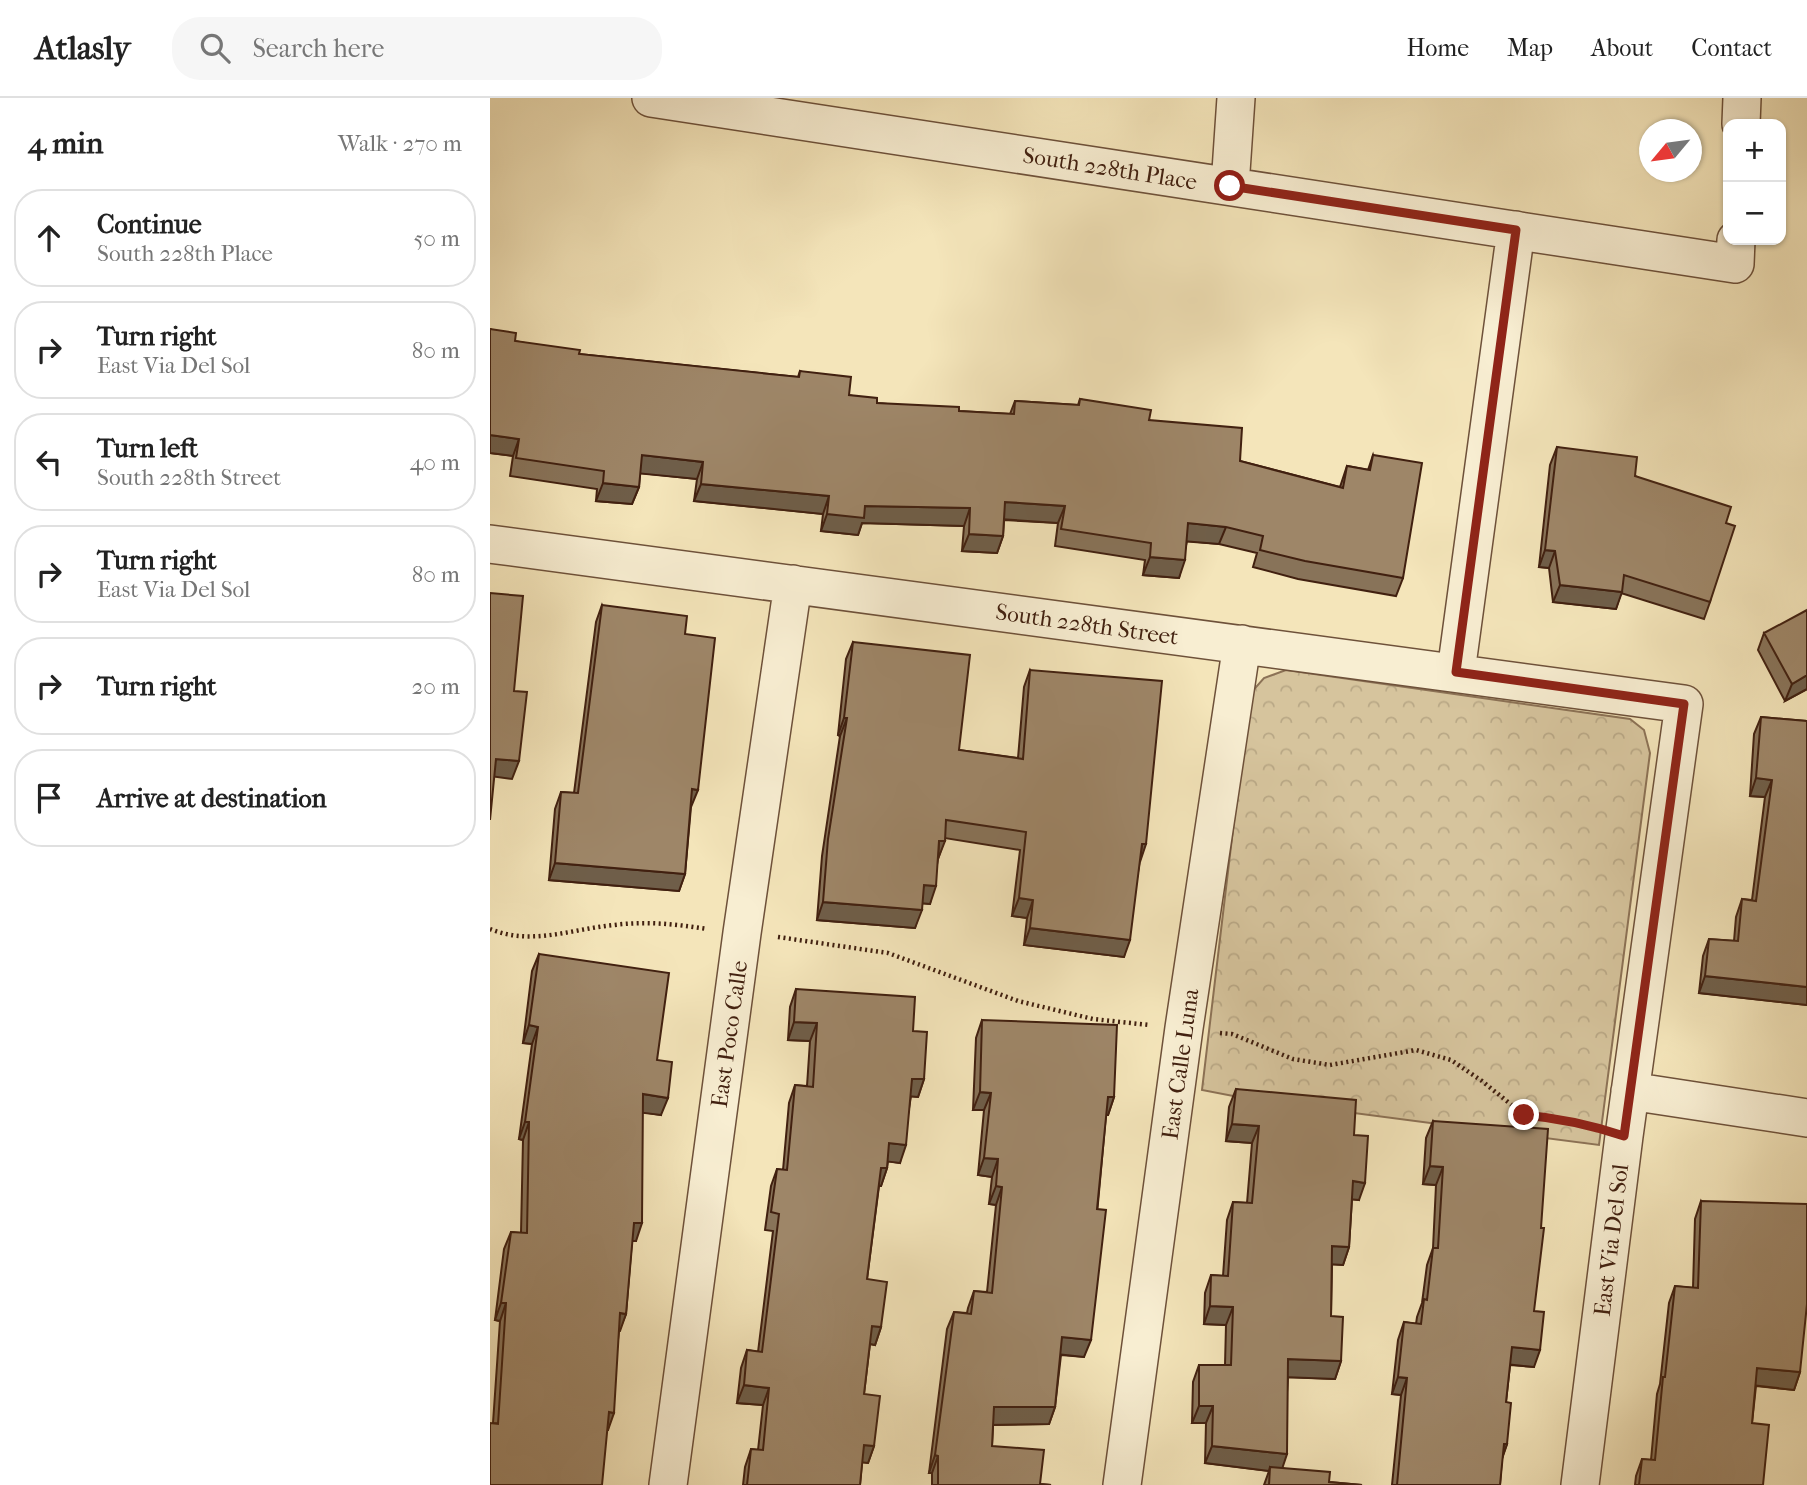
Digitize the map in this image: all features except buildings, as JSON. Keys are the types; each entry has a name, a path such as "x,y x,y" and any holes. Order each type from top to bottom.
{"street":[{"path":"1230,186 1236,98"},
{"path":"1741,119 1742,98"},
{"name":"South 228th Place","path":"664,99 1516,230 1736,252"},
{"path":"1456,672 1516,230"},
{"name":"South 228th Street","path":"490,544 1684,704"},
{"name":"East Poco Calle","path":"668,1485 742,933 793,584"},
{"name":"East Calle Luna","path":"1122,1485 1184,1028 1242,644"},
{"name":"East Via Del Sol","path":"1580,1485 1624,1136 1684,704"},
{"path":"1630,1091 1807,1118"}],"path":[{"path":"490,929 533,938 611,925 651,922 888,953 1018,1001 1093,1020 1232,1034 1293,1059 1330,1065 1416,1050 1451,1060 1524,1115 1581,1123 1624,1136"}],"green space":[{"path":"1286,670 1630,719 1644,730 1650,753 1599,1145 1254,1100 1202,1090 1249,695 1264,678"}],"route":[{"path":"1230,186 1516,230 1456,672 1684,704 1624,1136 1556,1118 1524,1115"}]}
